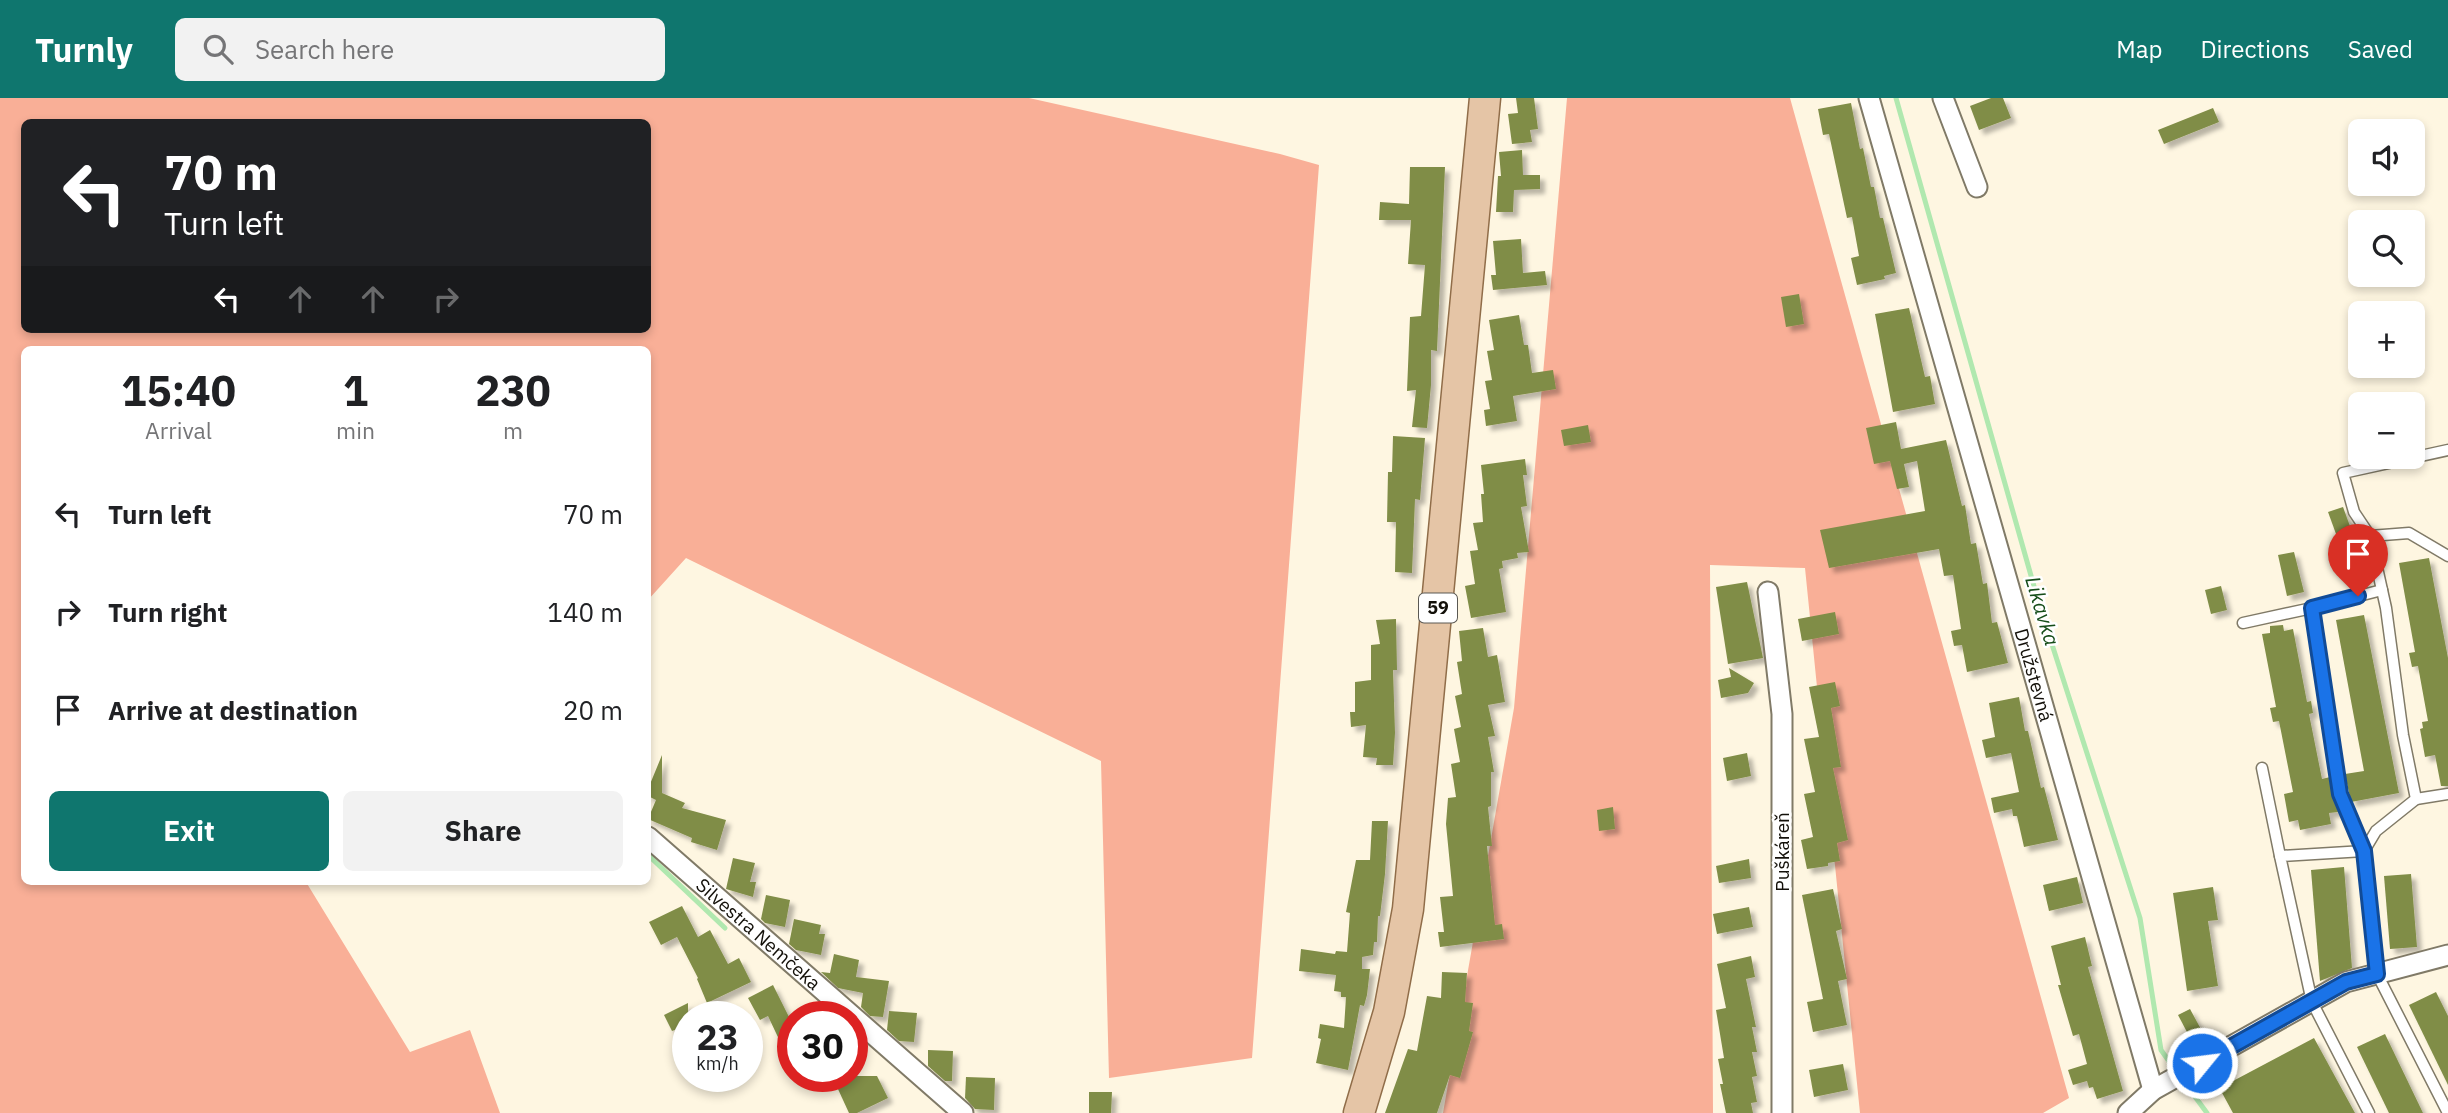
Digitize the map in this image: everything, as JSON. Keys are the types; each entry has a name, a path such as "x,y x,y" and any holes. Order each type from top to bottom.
{"main road":[{"name":"59","path":"1359,1113 1389,1013 1408,909 1485,98"}],"street":[{"name":"Družstevná","path":"1869,98 2153,1090"},
{"path":"1943,98 1977,187"},
{"name":"Puškáreň","path":"1768,592 1782,713 1782,1113"},
{"name":"Silvestra Nemčeka","path":"651,840 962,1113"},
{"path":"2128,1113 2153,1090 2346,982 2448,955"}],"lane":[{"path":"2416,799 2403,735 2382,590 2370,536 2354,512 2343,473 2448,450"},
{"path":"2370,536 2409,533 2448,556"},
{"path":"2242,623 2382,590"},
{"path":"2312,608 2340,794 2364,851 2377,974 2448,1113"},
{"path":"2262,768 2312,1002 2369,1113"},
{"path":"2364,851 2376,831 2416,799 2448,794"},
{"path":"2280,856 2364,851"}],"shaded area":[{"path":"0,98 1029,98 1319,165 1252,1058 1109,1078 1101,761 686,558 651,597 651,346 21,346 21,885 308,885 410,1052 470,1030 500,1113 0,1113"},
{"path":"1567,98 1790,98 2069,1098 2043,1113 1860,1113 1805,568 1710,565 1713,1113 1443,1113 1514,708"}],"building":[{"path":"1516,98 1534,98 1538,129 1530,130 1532,142 1512,144 1508,114 1518,113"},
{"path":"1991,98 2003,98 2011,118 1979,130 1970,106"},
{"path":"1851,103 1860,149 1863,148 1871,187 1874,187 1896,273 1884,276 1885,279 1857,285 1851,258 1859,256 1852,217 1847,218 1829,134 1823,135 1818,109"},
{"path":"2213,108 2219,122 2164,144 2158,130"},
{"path":"1522,150 1523,175 1540,175 1540,189 1514,190 1513,212 1496,212 1498,176 1501,176 1499,152"},
{"path":"1410,167 1445,167 1437,351 1431,350 1427,428 1412,427 1416,390 1407,391 1410,317 1421,316 1425,265 1408,264 1411,220 1379,220 1380,202 1409,204"},
{"path":"1521,239 1523,273 1545,271 1547,285 1493,290 1491,275 1496,275 1493,241"},
{"path":"1799,294 1804,324 1786,327 1781,297"},
{"path":"1909,308 1925,377 1930,376 1935,404 1893,412 1875,314"},
{"path":"1519,315 1524,345 1528,345 1532,373 1553,370 1556,389 1513,396 1517,421 1486,426 1484,410 1490,409 1485,381 1492,380 1487,351 1494,350 1489,320"},
{"path":"1896,422 1901,449 1946,440 1962,506 1965,505 1971,544 1976,543 1983,584 1987,583 1992,623 1997,622 2008,663 1967,672 1962,645 1954,646 1951,631 1961,629 1953,575 1944,576 1939,549 1829,568 1820,530 1925,511 1917,461 1904,464 1909,487 1897,489 1890,461 1874,464 1866,428"},
{"path":"1588,425 1591,442 1564,446 1561,430"},
{"path":"1393,436 1425,438 1420,500 1415,499 1412,573 1395,572 1396,522 1387,522 1388,472 1392,472"},
{"path":"1525,459 1527,475 1523,475 1527,506 1521,507 1529,552 1517,553 1518,558 1502,561 1503,568 1499,569 1506,612 1471,618 1465,586 1475,584 1470,551 1478,550 1473,523 1483,522 1481,465"},
{"path":"2343,507 2366,570 2351,575 2328,512"},
{"path":"2294,552 2304,592 2287,596 2278,555"},
{"path":"2429,558 2448,658 2448,786 2441,786 2435,755 2425,757 2420,729 2423,728 2422,722 2428,721 2418,666 2412,667 2409,653 2415,652 2399,563"},
{"path":"1747,582 1763,658 1728,664 1716,587"},
{"path":"2221,586 2227,610 2211,614 2205,590"},
{"path":"1835,612 1839,634 1802,641 1798,619"},
{"path":"2364,615 2399,793 2351,802 2345,774 2364,771 2336,620"},
{"path":"1396,619 1393,765 1376,765 1377,758 1363,757 1366,725 1351,727 1350,712 1355,712 1355,682 1371,680 1371,645 1380,644 1376,620"},
{"path":"2283,625 2284,631 2293,629 2307,702 2311,701 2313,713 2309,714 2322,779 2330,777 2338,812 2329,813 2331,824 2300,830 2298,820 2289,822 2284,794 2293,792 2279,721 2273,722 2270,708 2276,707 2262,634 2270,633 2270,626"},
{"path":"1483,628 1488,657 1497,655 1505,702 1488,705 1495,736 1488,737 1494,772 1491,772 1491,806 1488,807 1492,846 1487,846 1495,925 1502,924 1504,939 1440,947 1438,932 1444,932 1440,897 1453,896 1446,824 1448,798 1456,797 1451,764 1460,762 1454,729 1461,727 1455,696 1462,694 1457,662 1462,661 1459,631"},
{"path":"1729,668 1754,683 1748,693 1721,698 1718,680 1731,677"},
{"path":"1835,682 1840,706 1831,708 1841,767 1833,768 1848,840 1837,843 1840,861 1807,869 1801,840 1813,837 1804,794 1815,792 1804,739 1819,737 1809,687"},
{"path":"2019,697 2025,731 2028,731 2041,788 2044,787 2058,840 2024,847 2017,816 2013,816 2012,809 1994,813 1991,798 2019,792 2011,753 1986,758 1982,740 1995,737 1989,703"},
{"path":"1747,753 1751,776 1727,781 1723,758"},
{"path":"662,755 662,793 685,803 682,808 726,820 717,850 691,842 692,838 651,820 656,800 651,798 651,782"},
{"path":"1613,807 1615,829 1599,831 1597,810"},
{"path":"1372,821 1388,821 1385,874 1377,942 1374,942 1373,955 1362,957 1362,969 1370,969 1367,995 1364,1006 1360,1005 1348,1070 1316,1063 1321,1039 1318,1038 1320,1024 1344,1028 1346,997 1341,997 1341,992 1334,991 1336,975 1299,971 1301,949 1335,954 1336,951 1347,952 1350,913 1346,912 1356,860 1370,860"},
{"path":"733,858 755,863 750,882 756,882 753,897 726,889"},
{"path":"1749,859 1751,878 1719,883 1716,866"},
{"path":"2344,867 2352,968 2320,981 2311,870"},
{"path":"2411,874 2417,947 2390,949 2384,876"},
{"path":"2077,877 2083,903 2049,911 2043,885"},
{"path":"2213,887 2218,920 2208,921 2218,986 2187,991 2173,893"},
{"path":"1833,889 1842,929 1836,931 1847,979 1838,981 1847,1025 1813,1032 1807,1002 1823,999 1802,895"},
{"path":"766,895 790,900 785,927 765,923 761,919"},
{"path":"682,906 698,937 710,930 728,964 739,958 751,982 706,1001 698,978 677,937 661,945 649,922"},
{"path":"1749,907 1753,927 1717,934 1713,914"},
{"path":"794,919 821,925 819,934 825,934 821,955 796,950 789,944"},
{"path":"2085,937 2092,966 2088,967 2123,1091 2097,1099 2093,1087 2089,1088 2087,1081 2073,1085 2068,1070 2087,1064 2079,1034 2073,1036 2058,985 2061,985 2051,946"},
{"path":"834,954 859,960 856,977 889,981 883,1017 868,1014 868,1001 862,1001 863,993 838,988 821,972 830,973"},
{"path":"1751,956 1755,977 1746,979 1756,1027 1752,1027 1757,1052 1752,1052 1757,1076 1752,1077 1757,1102 1751,1103 1753,1113 1726,1113 1718,1059 1724,1058 1716,1010 1726,1008 1717,964"},
{"path":"1442,972 1467,973 1465,1002 1473,1003 1469,1031 1473,1032 1460,1078 1450,1075 1437,1113 1385,1113 1408,1049 1417,1051 1427,996 1441,998"},
{"path":"773,985 781,1001 777,1001 777,1035 768,1016 763,1018 763,1001 750,1001 748,998"},
{"path":"2436,992 2448,1016 2448,1085 2409,1005"},
{"path":"2190,1009 2209,1044 2197,1051 2178,1015"},
{"path":"672,1011 672,1031 664,1015"},
{"path":"889,1011 917,1013 914,1042 899,1041 887,1030"},
{"path":"2385,1034 2423,1113 2389,1113 2357,1047"},
{"path":"2314,1038 2355,1113 2233,1113 2214,1078 2227,1070 2233,1081"},
{"path":"928,1050 953,1051 952,1081 945,1081 928,1066"},
{"path":"1843,1064 1848,1090 1814,1097 1809,1070"},
{"path":"868,1076 877,1076 888,1098 857,1113 849,1113 839,1092 868,1092"},
{"path":"966,1077 995,1078 994,1110 975,1109 965,1098"},
{"path":"1089,1092 1112,1092 1111,1113 1089,1113"}],"waterway":[{"name":"Likavka","path":"1896,98 2039,604 2140,918 2161,1050 2176,1071"},
{"path":"651,858 725,928"},
{"name":"Likavka","path":"2182,1079 2207,1113"}],"route":[{"path":"2202,1063 2346,982 2377,974 2364,851 2340,794 2312,608 2358,596"}]}
